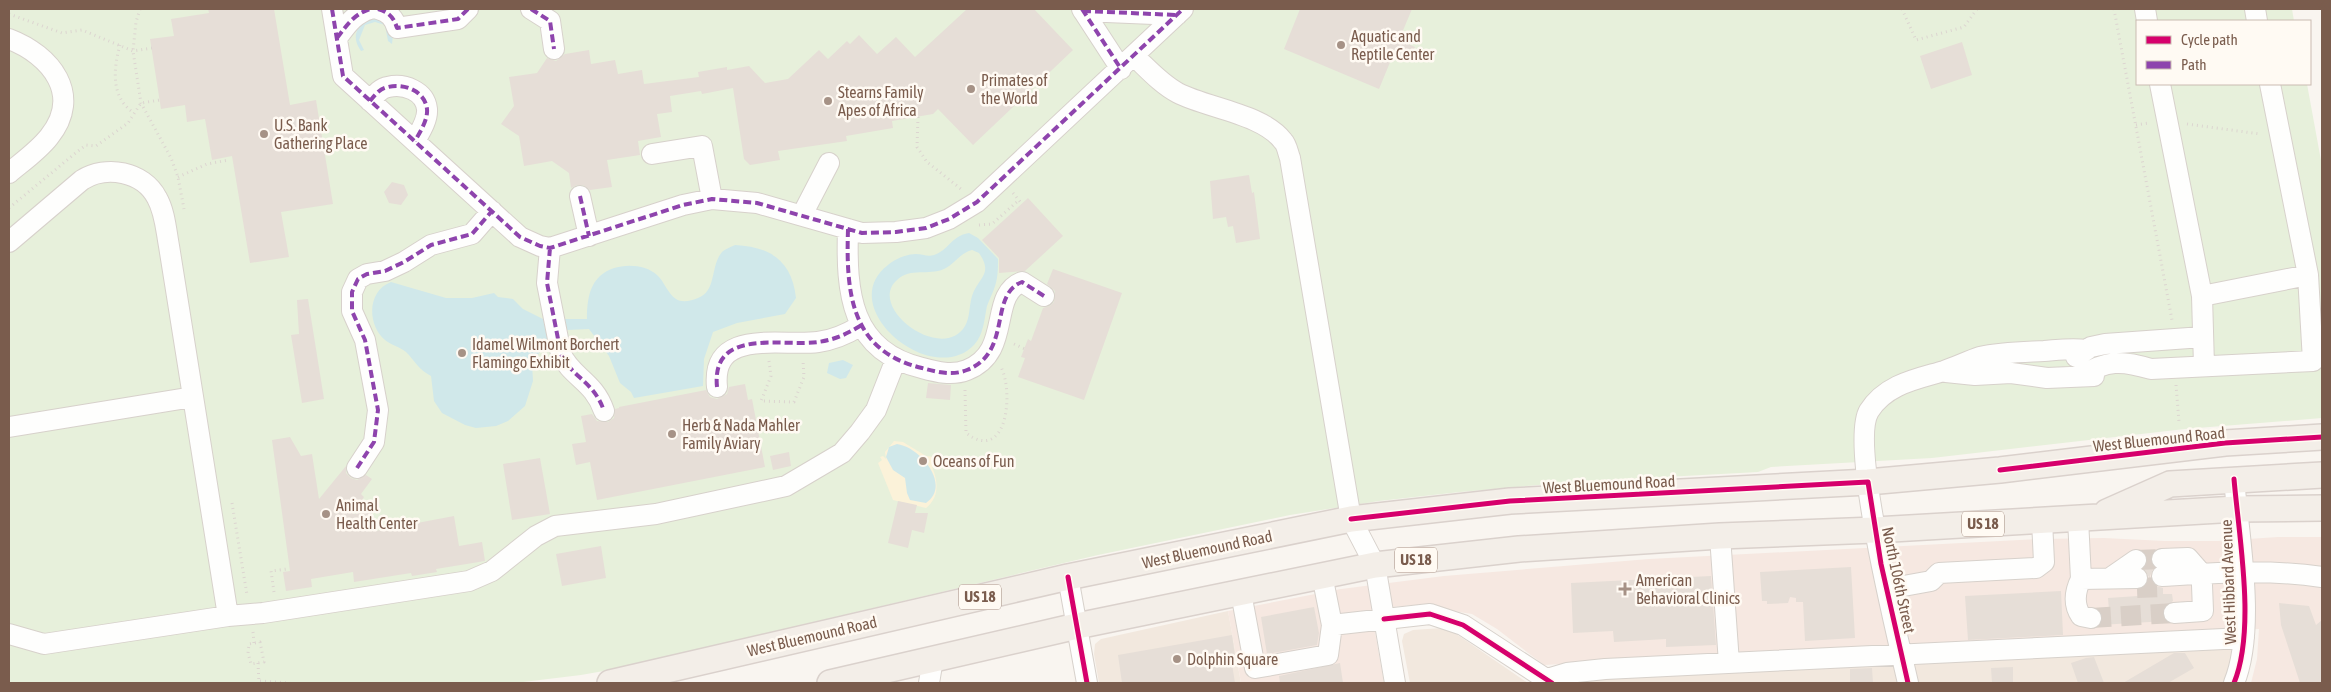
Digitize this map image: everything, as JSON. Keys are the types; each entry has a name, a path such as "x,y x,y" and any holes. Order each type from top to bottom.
{"main road":[{"name":"West Bluemound Road","path":"610,683 1068,577 1351,519 1510,501 1868,482 2000,470 2225,443 2322,437"},
{"path":"2084,519 2170,484 2322,474"},
{"name":"US 18","path":"830,683 931,671 1077,626 1375,564 1519,549 1720,536 1876,530 2237,509 2322,508"}],"street":[{"path":"332,9 343,76 520,237 540,246 550,248 684,205 712,199 757,203 862,233 896,232 926,228 949,219 977,202 1180,12"},
{"path":"337,38 351,20 359,13 370,9"},
{"path":"378,9 394,18 397,28 458,19 468,9"},
{"path":"531,9 550,21 554,49"},
{"path":"1082,10 1180,12"},
{"path":"1082,10 1127,62 1179,94 1239,115 1268,128 1283,141 1290,158 1351,519 1375,564 1395,683"},
{"path":"9,39 33,50 50,65 59,82 62,106 57,125 50,137 9,173"},
{"path":"2160,85 2202,296 2204,366"},
{"path":"1944,371 1975,375 2011,373 2047,378 2133,374 2150,369 2313,361 2308,275 2270,85"},
{"path":"370,101 377,92 388,87 402,86 414,89 424,98 427,110 424,125 415,141"},
{"path":"652,154 702,146 712,199"},
{"path":"802,215 829,163"},
{"path":"9,242 88,176 118,172 135,178 148,186 160,206 165,226 228,616"},
{"path":"580,196 589,236"},
{"path":"356,468 374,442 378,410 365,340 352,311 352,292 358,279 366,274 385,271 404,262 431,245 472,234 492,211"},
{"path":"848,230 847,266 850,294 860,326 875,345 896,358 915,366 939,372 962,372 969,370 990,354 997,336 1007,292 1014,285 1022,282 1044,296"},
{"path":"550,248 548,283 558,344 564,361 594,390 604,412"},
{"path":"2202,296 2308,275"},
{"path":"717,387 717,369 721,360 738,346 832,340 860,326"},
{"path":"1944,371 1978,358 2012,353 2086,350 2105,344 2203,337"},
{"path":"9,634 44,644 228,616 277,611 469,581 492,571 536,536 555,526 656,514 786,486 842,453 876,410 896,358"},
{"name":"North 106th Street","path":"1908,683 1876,530 1868,482 1865,430 1869,412 1876,403 1896,387 1918,377 1944,371"},
{"path":"9,427 193,398"},
{"name":"West Hibbard Avenue","path":"2234,479 2243,571 2244,638 2242,659 2234,683"},
{"path":"2084,519 2081,579 2076,591 2077,610 2081,616 2091,618"},
{"path":"1887,589 1931,581 1939,573 2036,568 2044,562 2042,521"},
{"path":"1720,536 1729,663"},
{"path":"2162,574 2202,579 2243,571 2289,572 2322,577"},
{"path":"2081,579 2137,575"},
{"path":"1241,592 1255,668 1328,655 1332,625 1322,576"},
{"path":"1068,577 1087,683"},
{"path":"2174,613 2203,612 2202,579"},
{"path":"1332,625 1430,614 1463,625 1549,681 1567,673 1605,669 2244,638"}],"path":[{"path":"140,9 136,22 133,51 141,103 171,158 178,177 182,199"},
{"path":"1902,9 1916,40 1964,28 1977,9"},
{"path":"2114,9 2139,125 2170,305 2172,329"},
{"path":"9,14 62,33 82,30 133,51 152,48"},
{"path":"120,45 114,67 118,92 125,107 134,113"},
{"path":"9,208 86,145 96,146 128,123 141,103 160,100"},
{"path":"918,117 917,147 927,162 977,202"},
{"path":"2185,124 2268,134"},
{"path":"178,177 208,164 229,160"},
{"path":"982,225 993,223 1019,200"},
{"path":"993,223 996,227"},
{"path":"766,343 771,376 761,401 794,402 804,377 802,343"},
{"path":"962,372 965,390 966,433 976,440 985,440 997,435 1003,425 1008,399 1007,384 1002,369 990,354"},
{"path":"2175,377 2179,422"},
{"path":"277,611 271,572 287,569"},
{"path":"260,642 264,662 258,663 250,662 249,644 260,642"},
{"path":"258,663 260,682 290,683"}],"shaded area":[{"path":"2278,537 2322,537 2322,683 2251,683 2257,659 2259,629 1918,644 1544,665 1497,629 1472,614 1414,605 1371,609 1384,683 1241,683 1228,611 1341,589 1444,576 1649,559 2039,539 2104,538 2218,541"},
{"path":"1228,611 1241,683 1099,683 1094,654 1095,644 1101,639"},
{"path":"1442,628 1452,631 1528,683 1410,683 1402,641 1404,634 1413,630"},
{"path":"2232,645 2231,658 2224,683 1577,683 1582,679"}],"green space":[{"path":"9,9 2292,9 2294,20 2136,20 2136,85 2307,85 2322,166 2322,418 2185,429 1932,458 1771,467 1758,472 1573,482 1379,501 1290,515 1098,555 615,669 515,683 9,683"}],"sand":[{"path":"894,441 903,442 926,456 934,457 936,463 932,467 936,478 936,494 931,504 926,508 893,500 878,463 882,460 880,457 883,456 886,459 885,452"}],"water":[{"path":"375,19 384,21 393,35 392,44 388,41 385,25 375,22 365,25 359,40 364,50 361,51 356,40 357,30 364,23"},
{"path":"969,233 978,238 998,259 996,282 987,306 980,336 974,345 956,356 935,357 914,350 895,337 880,320 872,301 874,282 888,265 897,259 912,254 934,255","holes":["972,250 979,253 983,260 985,271 972,296 967,323 954,336 940,339 925,335 911,327 899,316 891,304 890,291 902,276 938,271"]},
{"path":"735,245 759,249 778,258 790,274 796,298 785,314 737,323 713,332 704,359 703,386 634,398 631,392 620,383 609,356 589,329 567,330 548,339 532,364 533,381 525,406 508,421 496,426 476,428 465,425 442,413 434,401 431,376 420,368 406,352 385,340 379,334 373,317 372,309 377,293 383,286 391,282 446,298 472,298 494,293 498,297 513,299 523,309 543,319 587,319 589,296 596,280 606,272 628,266 637,266 651,271 657,275 676,299 690,301 704,295 711,284 718,258 723,251"},
{"path":"843,360 853,365 846,378 840,379 827,373 829,363"},
{"path":"897,444 915,452 930,468 936,487 933,495 926,503 910,500 905,478 893,470 886,457 889,447"}],"building":[{"name":"U.S. Bank Gathering Place","path":"208,9 274,9 290,105 316,100 333,204 281,212 289,257 250,263 232,156 212,160 205,119 187,122 185,105 161,109 150,39 174,36 171,19 209,13"},
{"path":"967,9 1034,9 1073,50 973,145 938,109 933,114 892,121 893,128 846,136 847,141 778,151 780,160 750,165 744,159 733,88 702,94 701,91 670,96 672,112 657,114 661,137 638,141 640,155 607,160 612,187 590,190 583,185 571,188 569,173 552,161 524,166 519,136 501,124 514,106 509,77 537,73 547,58 556,61 565,54 589,50 591,64 615,60 618,74 642,70 644,84 699,77 698,72 727,67 727,70 749,66 765,83 788,79 819,50 828,59 847,41 850,44 859,35 877,54 896,37 915,57"},
{"name":"Aquatic and Reptile Center","path":"1300,9 1412,9 1399,40 1415,47 1409,62 1393,55 1379,89 1284,49"},
{"path":"1962,42 1972,75 1931,89 1920,56"},
{"path":"1249,175 1252,193 1254,192 1260,239 1236,243 1233,226 1228,227 1226,217 1213,219 1210,181"},
{"path":"392,182 404,185 408,195 401,205 389,203 384,192"},
{"path":"1028,198 1063,236 1025,271 999,273 999,258 982,240"},
{"path":"1053,269 1122,293 1084,400 1018,377 1025,358 1021,357 1028,339 1031,341 1043,308 1050,306 1054,302 1055,291 1047,284"},
{"path":"308,299 324,399 302,403 291,335 299,334 297,300"},
{"path":"928,383 951,385 950,400 926,398"},
{"name":"Herb & Nada Mahler Family Aviary","path":"745,384 748,400 752,399 765,467 597,500 590,462 576,465 572,444 586,442 581,416 592,414 597,421 608,422 614,418 615,409 619,407 706,390 710,397 717,399 727,394 729,387"},
{"name":"Animal Health Center","path":"290,437 301,456 312,454 319,499 346,466 346,473 351,478 357,480 366,475 372,479 361,494 364,497 353,514 371,511 375,531 454,516 459,546 482,542 485,561 436,569 437,572 412,576 411,573 354,582 353,572 311,579 312,587 286,591 283,572 290,571 272,440"},
{"path":"789,452 791,466 773,470 770,456"},
{"path":"540,458 550,514 512,520 503,464"},
{"path":"898,501 917,505 915,513 928,513 924,533 912,530 908,548 888,543"},
{"path":"601,546 606,578 562,586 556,554"},
{"path":"2146,553 2152,553 2150,560 2154,567 2150,576 2152,582 2156,586 2163,588 2163,594 2172,594 2173,601 2163,608 2162,614 2166,621 2100,625 2103,620 2100,610 2109,610 2108,598 2138,596 2137,590 2147,584 2149,577 2144,569 2148,560"},
{"path":"1851,567 1855,638 1805,641 1803,602 1796,602 1796,598 1790,597 1788,603 1767,604 1767,601 1762,601 1760,572"},
{"path":"1711,576 1716,645 1666,647 1666,639 1614,642 1613,631 1573,633 1571,583"},
{"path":"2061,591 2063,635 1968,640 1965,596"},
{"path":"2279,603 2309,606 2316,625 2322,620 2322,683 2300,683 2281,625"},
{"path":"1314,607 1319,633 1317,645 1267,654 1261,617"},
{"name":"Dolphin Square","path":"1232,635 1236,663 1232,664 1235,683 1122,683 1118,655"},
{"path":"2174,653 2185,653 2194,668 2168,683 2123,683"},
{"path":"2094,657 2104,683 2078,683 2071,663"},
{"path":"1340,663 1343,683 1280,683 1279,676"},
{"path":"2013,667 2013,683 1992,683 1991,668"},
{"path":"1872,668 1873,683 1850,683 1850,669"}],"tunnel":[{"path":"2136,560 2162,559"},
{"path":"2137,588 2163,587"},
{"path":"2091,618 2174,613"}],"marked path":[{"path":"332,9 343,76 520,237 540,246 550,248 683,205 712,199 757,203 862,233 896,232 926,228 949,219 977,202 1183,9"},
{"path":"337,38 355,17 370,9"},
{"path":"378,9 390,16 397,28 458,19 468,9"},
{"path":"531,9 550,21 554,49"},
{"path":"1082,9 1121,69"},
{"path":"1083,11 1177,15"},
{"path":"370,101 380,90 388,87 407,87 418,93 425,103 427,113 415,141"},
{"path":"580,196 589,236"},
{"path":"357,468 374,442 378,410 365,340 352,311 352,292 358,279 367,274 385,271 404,262 431,245 472,234 492,211"},
{"path":"848,229 849,275 857,316 866,333 880,348 898,360 939,372 950,373 967,370 981,362 990,350 996,338 1006,299 1012,289 1022,282 1044,296"},
{"path":"550,248 547,283 561,354 565,362 589,386 600,401 604,411"},
{"path":"717,387 718,368 725,355 737,348 752,344 824,341 850,332 860,326"}],"cycle path":[{"path":"2000,470 2225,443 2322,437"},
{"path":"2234,479 2242,555 2245,610 2241,661 2234,683"},
{"path":"1351,519 1510,501 1868,482 1881,564 1908,683"},
{"path":"1068,577 1087,683"},
{"path":"1384,619 1430,614 1463,625 1552,683"}],"place":[{"name":"Aquatic and Reptile Center","path":"1341,45"},
{"name":"Primates of the World","path":"971,89"},
{"name":"Stearns Family Apes of Africa","path":"828,101"},
{"name":"U.S. Bank Gathering Place","path":"264,134"},
{"name":"Idamel Wilmont Borchert Flamingo Exhibit","path":"462,353"},
{"name":"Herb & Nada Mahler Family Aviary","path":"672,434"},
{"name":"Oceans of Fun","path":"923,461"},
{"name":"Animal Health Center","path":"326,514"},
{"name":"American Behavioral Clinics","path":"1625,589"},
{"name":"Dolphin Square","path":"1177,659"}]}
